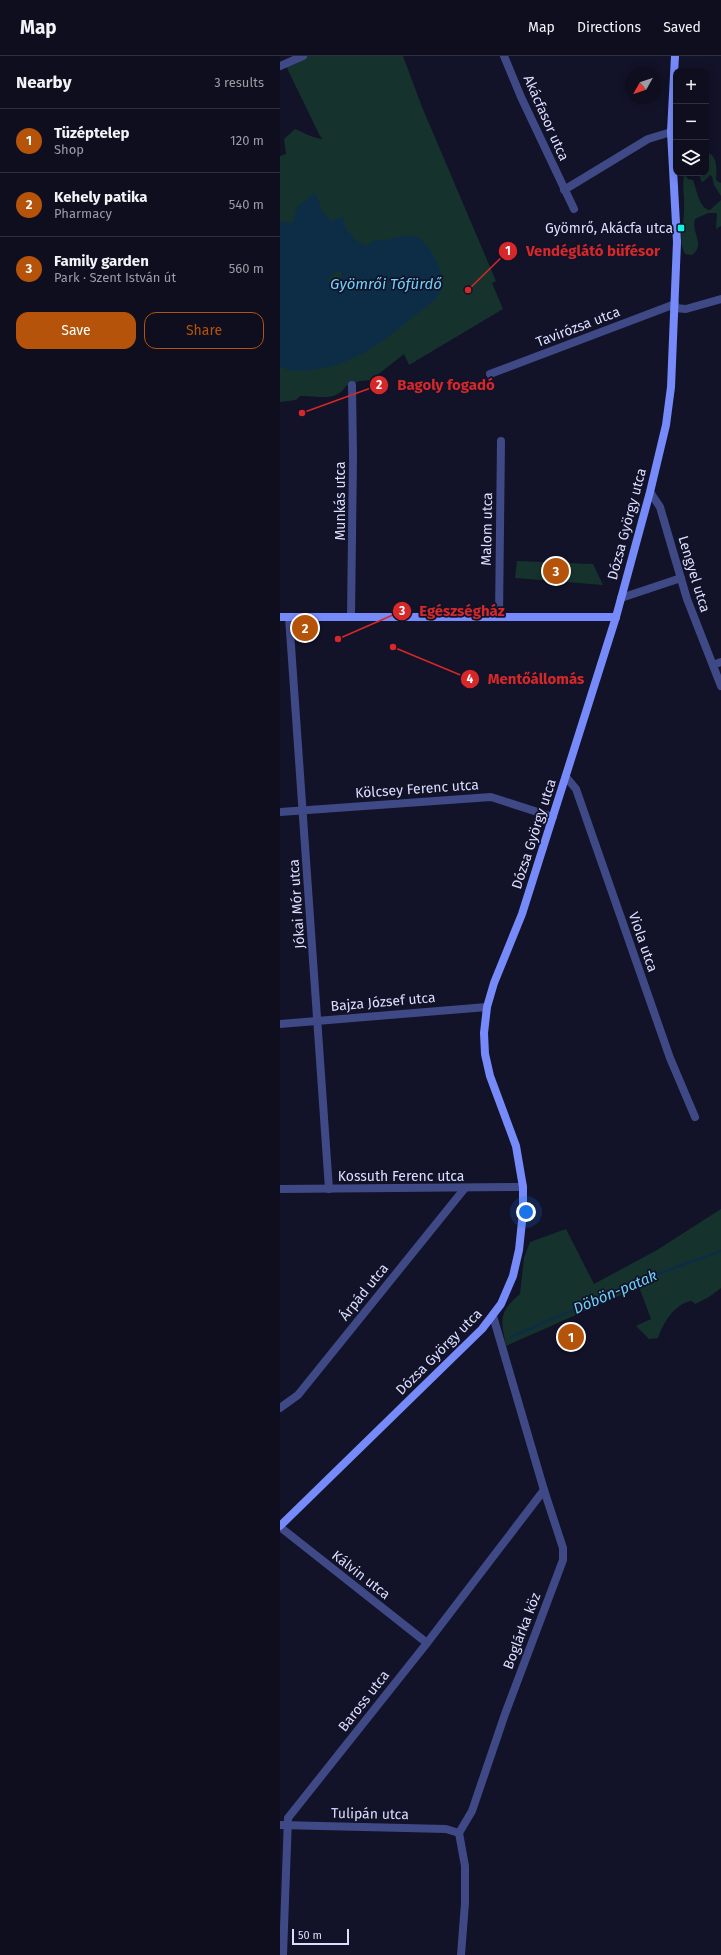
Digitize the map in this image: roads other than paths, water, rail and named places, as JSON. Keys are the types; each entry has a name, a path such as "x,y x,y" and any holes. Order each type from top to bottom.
{"main road":[{"name":"Dózsa György utca","path":"280,1526 464,1348 493,1316 501,1304 513,1276 521,1233 523,1187 516,1146 490,1076 485,1054 484,1033 487,1007 494,983 522,914 616,618 650,492 667,417 671,388 677,242 671,132 675,56"},
{"path":"280,617 616,618"}],"street":[{"path":"280,66 302,56"},
{"name":"Akácfasor utca","path":"504,56 574,209"},
{"path":"564,190 648,139 671,132"},
{"name":"Tavirózsa utca","path":"490,374 675,306 686,309 721,299"},
{"name":"Munkás utca","path":"351,617 353,456 352,385"},
{"name":"Malom utca","path":"499,617 501,441"},
{"name":"Lengyel utca","path":"650,492 660,507 686,600 721,686"},
{"path":"621,598 681,578"},
{"name":"Jókai Mór utca","path":"289,617 318,1020 328,1190"},
{"path":"713,665 721,662"},
{"name":"Viola utca","path":"566,777 576,789 670,1058 695,1117"},
{"name":"Kölcsey Ferenc utca","path":"280,812 491,797 553,817"},
{"name":"Bajza József utca","path":"280,1024 487,1007"},
{"name":"Kossuth Ferenc utca","path":"280,1189 328,1190 523,1187"},
{"name":"Árpád utca","path":"280,1408 298,1395 465,1188"},
{"name":"Boglárka köz","path":"459,1833 472,1811 505,1714 563,1560 563,1548 544,1490 493,1316"},
{"name":"Baross utca","path":"283,1955 289,1825 288,1818 427,1643 544,1490"},
{"name":"Kálvin utca","path":"280,1526 427,1643"},
{"name":"Tulipán utca","path":"280,1825 446,1829 459,1833"},
{"path":"459,1833 465,1866 460,1955"}],"water":[{"name":"Gyömrői Tófürdő","path":"313,193 316,194 323,213 332,221 343,216 345,226 354,239 365,246 378,239 386,241 401,236 417,237 428,247 437,262 442,287 440,293 431,303 389,336 365,352 352,359 324,368 294,371 280,366 280,221 291,223 298,205 306,201","holes":["338,271 342,273 342,278 333,286 330,286 328,278"]}],"waterway":[{"name":"Döbön-patak","path":"511,1337 647,1278 721,1251"}],"place":[{"name":"Gyömrő, Akácfa utca","path":"681,228"},
{"name":"Vendéglátó büfésor","path":"468,290"},
{"name":"Bagoly fogadó","path":"302,413"},
{"name":"Family garden","path":"556,571"},
{"name":"Kehely patika","path":"305,628"},
{"name":"Egészségház","path":"338,639"},
{"name":"Mentőállomás","path":"393,647"},
{"name":"Tüzéptelep","path":"571,1337"}]}
